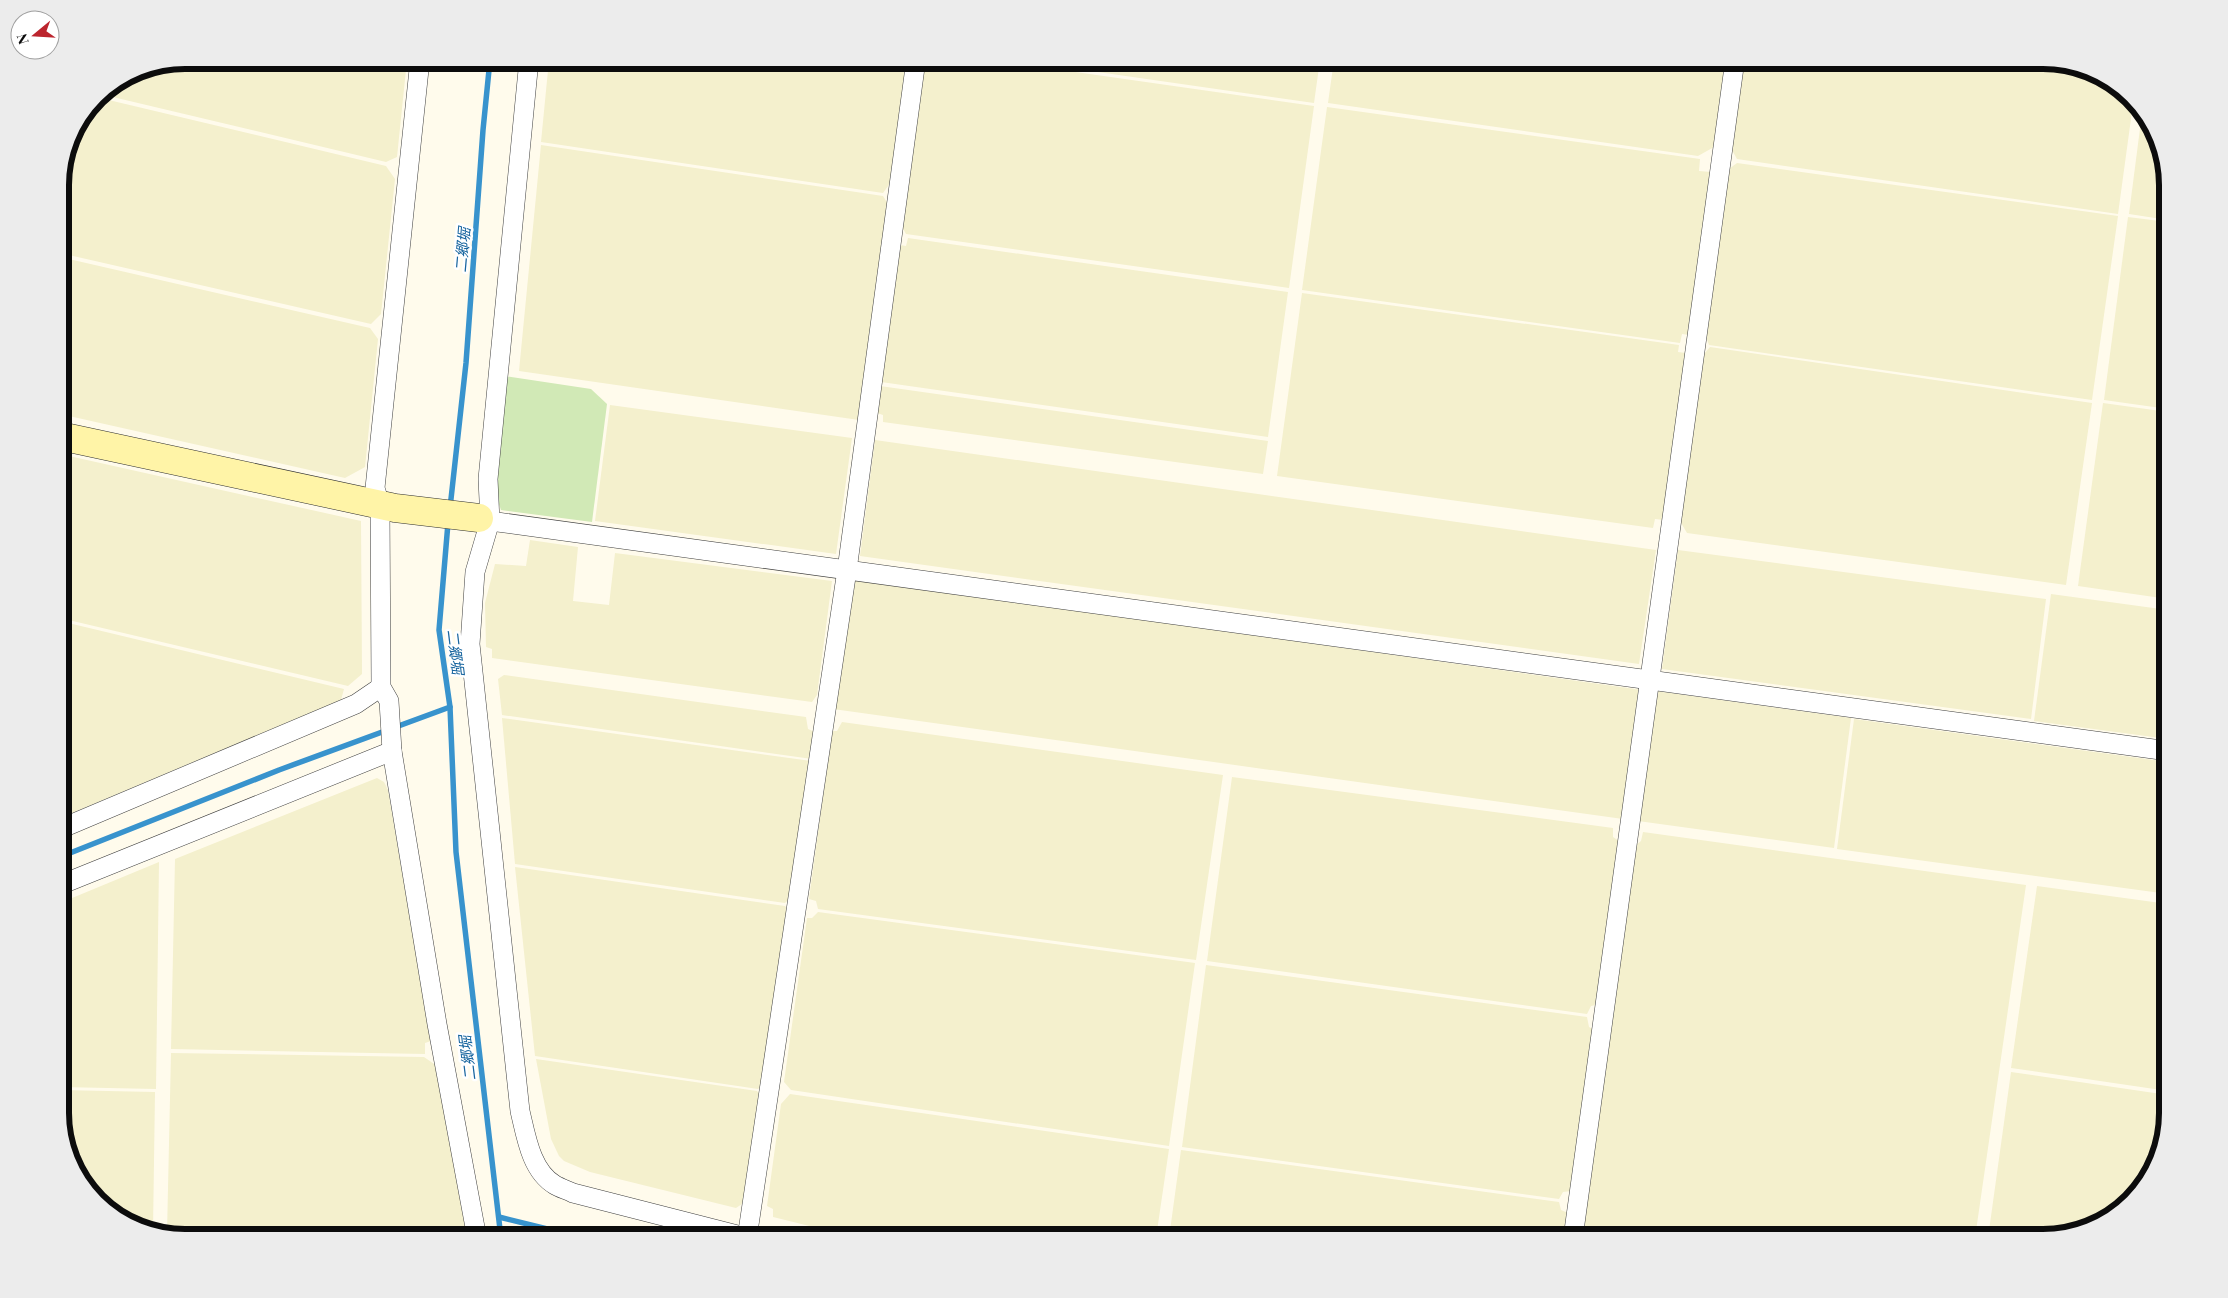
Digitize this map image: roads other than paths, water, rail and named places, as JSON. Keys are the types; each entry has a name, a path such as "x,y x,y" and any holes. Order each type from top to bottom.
{"street":[{"path":"419,69 375,488 388,507 385,694 392,746 437,1024 475,1229"},
{"path":"529,69 484,520 475,572 470,644 519,1102 527,1143 537,1165 553,1184 573,1193 713,1229"},
{"path":"749,1229 847,570 915,69"},
{"path":"1574,1229 1734,69"},
{"path":"69,438 388,507 2159,750"},
{"path":"69,825 356,704 385,694"},
{"path":"69,881 392,746"}],"waterway":[{"name":"二郷堀","path":"450,508 466,363 489,69"},
{"name":"二郷堀","path":"448,523 439,630 450,707 456,852 500,1229"},
{"path":"69,853 279,770 450,707"},
{"path":"499,1217 548,1229"}]}
